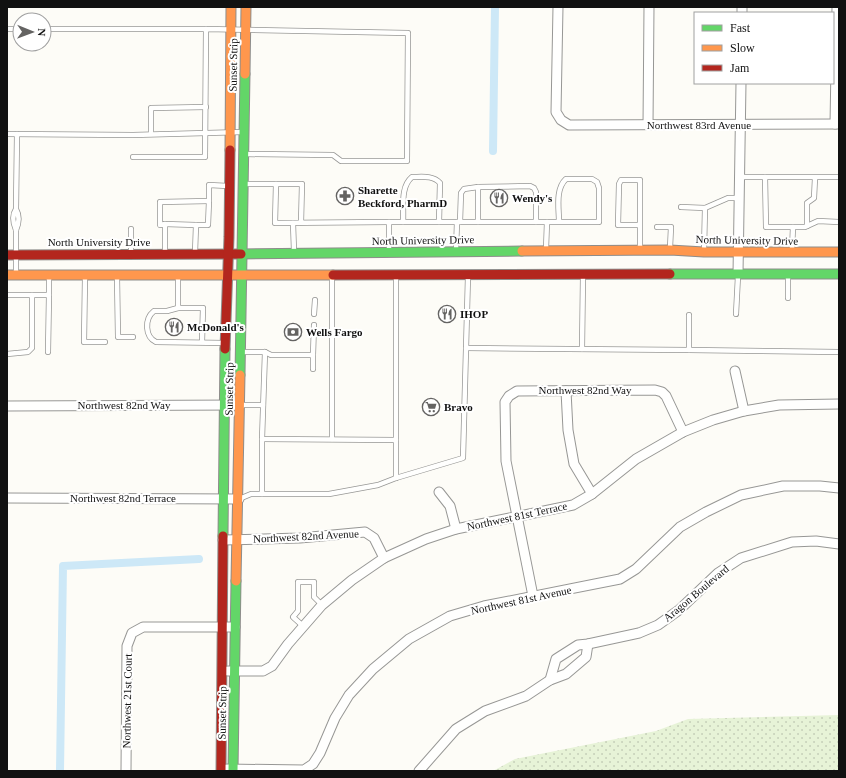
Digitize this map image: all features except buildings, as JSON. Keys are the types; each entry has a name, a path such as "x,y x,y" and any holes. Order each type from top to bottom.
{"main road":[{"name":"Sunset Strip","path":"221,770 223,498 227,275 229,254 231,7"},
{"name":"Sunset Strip","path":"233,770 239,498 246,7"},
{"name":"North University Drive","path":"12,254 243,254 640,250 704,252 839,252"},
{"path":"468,274 482,251"},
{"path":"11,275 839,274"}],"street":[{"name":"Northwest 83rd Avenue","path":"558,7 556,112 561,120 569,125 837,124"},
{"path":"648,125 649,7"},
{"path":"837,7 837,124"},
{"path":"738,274 742,84"},
{"path":"735,371 744,411"},
{"name":"Northwest 82nd Way","path":"517,517 506,461 505,402 509,396 517,390 655,390 662,392 666,396 683,432"},
{"path":"566,391 568,430 574,464 592,494"},
{"name":"Northwest 81st Terrace","path":"221,671 263,671 272,666 288,644 322,605 352,580 384,558 426,539 456,529 573,505 592,494 636,460 683,432 713,420 744,411 779,405 839,404"},
{"name":"Northwest 82nd Way","path":"7,406 240,405"},
{"name":"Northwest 81st Avenue","path":"221,770 304,770 313,764 320,753 335,718 349,695 373,669 409,639 450,616 484,606 620,579 636,569 680,527 706,512 741,495 783,486 820,486 839,488"},
{"path":"439,492 450,506 456,529"},
{"name":"Northwest 82nd Terrace","path":"7,498 239,498"},
{"path":"517,517 533,596"},
{"name":"Northwest 82nd Avenue","path":"223,540 300,538 365,532 374,538 384,558"},
{"name":"Aragon Boulevard","path":"560,657 578,645 639,633 658,625 679,610 718,572 741,558 792,542 816,541 839,544"},
{"path":"222,626 235,627"},
{"name":"Northwest 21st Court","path":"126,771 127,646 132,633 143,627 222,626"},
{"path":"419,771 456,729 484,711 526,696 550,680 566,674 586,657 588,644"},
{"path":"550,680 560,657 573,669"}],"lane":[{"path":"52,29 206,29 246,31 408,33 407,160 341,161 333,155 244,154"},
{"path":"134,157 205,156 206,29"},
{"path":"151,134 151,108 206,107"},
{"path":"7,134 151,134 244,132"},
{"path":"11,275 12,254 16,230 14,225 14,213 16,209 18,134"},
{"path":"403,222 404,188 407,181 412,177 431,177 440,183 439,222"},
{"path":"740,177 839,178"},
{"path":"765,177 766,227 807,226 818,221 839,222"},
{"path":"807,226 807,203 814,198 815,178"},
{"path":"276,184 275,223 599,222 599,188 597,182 592,179 566,179 562,183 560,190 559,222"},
{"path":"640,225 618,225 619,184 622,180 640,180 640,225 640,250"},
{"path":"244,184 302,184 301,223"},
{"path":"208,201 160,202 160,225 208,225 209,185 230,186"},
{"path":"456,251 461,193 464,189 478,187 530,186 534,188 536,192 536,222"},
{"path":"478,187 478,222"},
{"path":"681,207 705,208 728,198 739,198"},
{"path":"704,252 705,208"},
{"path":"389,222 389,252"},
{"path":"546,222 546,251"},
{"path":"293,223 294,253"},
{"path":"165,224 165,254"},
{"path":"195,254 196,225"},
{"path":"657,227 671,227 670,250"},
{"path":"792,252 793,227"},
{"path":"131,229 131,254"},
{"path":"396,274 396,478"},
{"path":"239,498 251,494 329,494 378,485 396,478 463,458 468,274"},
{"path":"582,349 583,274"},
{"path":"736,314 738,274"},
{"path":"788,274 788,298"},
{"path":"48,352 50,275"},
{"path":"85,275 84,342 105,342"},
{"path":"117,275 118,337 133,337"},
{"path":"178,275 178,308"},
{"path":"332,275 332,439"},
{"path":"7,295 49,295"},
{"path":"7,354 28,352 32,348 32,295"},
{"path":"314,314 315,300"},
{"path":"202,342 203,308 178,308 168,311 154,311 150,314 148,319 148,334 151,340 156,342 226,343"},
{"path":"689,315 689,350"},
{"path":"313,369 314,325"},
{"path":"466,348 839,352"},
{"path":"241,352 265,352 271,355 313,355"},
{"path":"262,494 265,352"},
{"path":"240,405 263,405"},
{"path":"262,439 396,440"},
{"path":"303,626 293,617 298,611 298,582 314,582 314,597 322,605"}],"green space":[{"path":"839,715 839,771 493,771 515,759 656,731 688,719"}],"waterway":[{"path":"493,151 495,7"},
{"path":"60,771 63,566 199,559"}],"traffic: fast":[{"path":"240,375 245,74"},
{"path":"241,254 522,251"},
{"path":"670,274 839,274"},
{"path":"223,536 225,349"},
{"path":"233,771 236,581"}],"traffic: slow":[{"path":"230,150 231,7"},
{"path":"245,74 246,7"},
{"path":"522,251 670,250 704,252 839,252"},
{"path":"7,275 333,275"},
{"path":"236,581 240,375"}],"traffic: jam":[{"path":"225,349 230,150"},
{"path":"7,255 241,254"},
{"path":"333,275 670,274"},
{"path":"221,771 223,536"}],"place":[{"name":"Sharette Beckford, PharmD","path":"345,196"},
{"name":"Wendy's","path":"499,198"},
{"name":"IHOP","path":"447,314"},
{"name":"McDonald's","path":"174,327"},
{"name":"Wells Fargo","path":"293,332"},
{"name":"Bravo","path":"431,407"}]}
